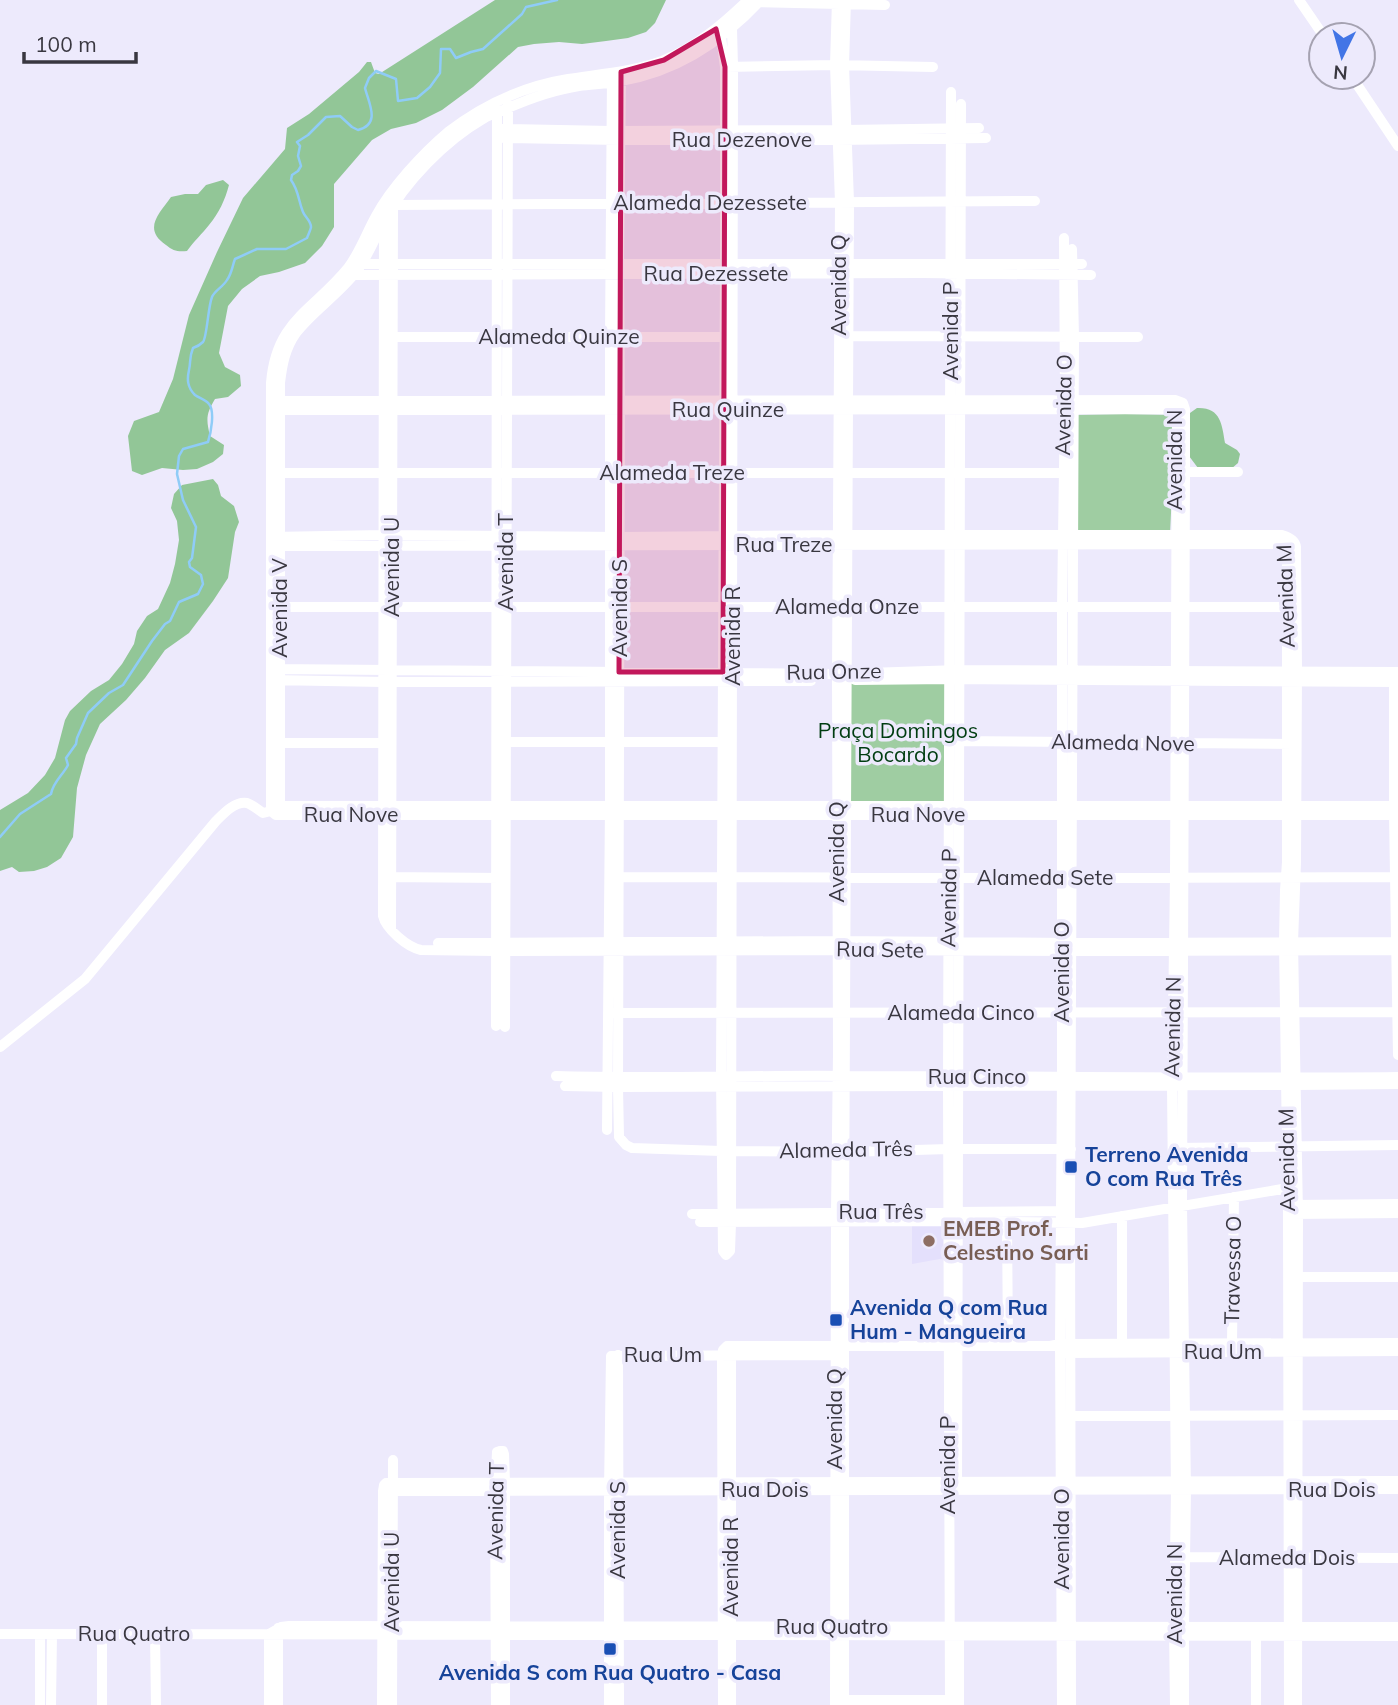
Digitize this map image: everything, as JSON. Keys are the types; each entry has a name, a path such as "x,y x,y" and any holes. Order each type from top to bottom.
{"street":[{"path":"1299,0 1313,21"},
{"path":"754,1 885,5"},
{"name":"Avenida V","path":"276,809 273,367 283,336 292,323 352,270 360,248 404,177 449,132 541,85 568,79 616,77 664,60 719,33 754,1"},
{"name":"Avenida Q","path":"840,1702 844,202 839,65 842,2"},
{"name":"Avenida R","path":"727,1251 729,25"},
{"name":"Avenida R","path":"719,33 729,67"},
{"path":"729,67 933,67"},
{"name":"Avenida S","path":"616,77 613,1083 619,1137 624,1143"},
{"path":"1361,91 1398,146"},
{"name":"Avenida P","path":"951,92 956,133 957,202 953,947 954,1702"},
{"name":"Avenida P","path":"956,133 961,104"},
{"name":"Avenida T","path":"500,1027 502,105"},
{"name":"Rua Dezenove","path":"503,133 982,133"},
{"name":"Alameda Dezessete","path":"390,202 615,204 1035,201"},
{"name":"Avenida U","path":"390,202 387,878 383,916 384,922 403,941"},
{"name":"Avenida U","path":"381,217 389,270"},
{"name":"Avenida O","path":"1064,238 1071,268"},
{"name":"Avenida O","path":"1062,1705 1066,1632 1062,1348 1066,1217 1068,473 1072,249"},
{"name":"Rua Dezessete","path":"352,270 1071,268 1091,275"},
{"path":"844,336 1138,337"},
{"name":"Alameda Quinze","path":"388,337 729,337"},
{"name":"Rua Quinze","path":"275,406 1179,406"},
{"name":"Avenida N","path":"1175,1705 1181,1486 1177,1207 1180,878 1179,406"},
{"path":"1181,472 1238,472"},
{"name":"Alameda Treze","path":"275,473 1068,473"},
{"name":"Rua Treze","path":"276,541 1290,541"},
{"name":"Avenida M","path":"1289,1705 1293,1632 1294,1485 1289,946 1292,811 1290,541"},
{"name":"Alameda Onze","path":"275,607 1292,607"},
{"name":"Rua Onze","path":"276,675 841,677 954,674 1396,677"},
{"path":"1396,677 1398,1055"},
{"name":"Alameda Nove","path":"955,741 1292,744"},
{"path":"501,742 727,742"},
{"path":"275,743 387,743"},
{"name":"Rua Nove","path":"0,1047 85,979 216,821 239,804 252,805 263,813 276,809 1396,810"},
{"name":"Alameda Sete","path":"614,877 1396,877"},
{"path":"387,878 500,878"},
{"name":"Rua Sete","path":"403,941 500,947 1397,946"},
{"name":"Alameda Cinco","path":"613,1013 1398,1012"},
{"name":"Rua Cinco","path":"556,1076 613,1083"},
{"name":"Rua Cinco","path":"1291,1082 1398,1077"},
{"name":"Rua Cinco","path":"565,1086 613,1083 842,1081 1398,1084"},
{"name":"Avenida S","path":"607,1130 613,1083"},
{"name":"Alameda Três","path":"624,1143 632,1148 726,1151 1066,1149"},
{"name":"Avenida M","path":"1292,1145 1288,1188 1293,1209 1298,1277 1293,1347"},
{"path":"1177,1148 1398,1145"},
{"path":"1066,1217 1093,1222 1288,1188"},
{"name":"Travessa O","path":"1232,1343 1234,1197"},
{"path":"1293,1209 1398,1204"},
{"path":"1293,1209 1398,1213"},
{"name":"Rua Três","path":"953,1216 1007,1222 1066,1217"},
{"path":"1122,1216 1122,1344"},
{"name":"Rua Três","path":"696,1218 1066,1217"},
{"path":"1007,1222 1008,1345"},
{"path":"1298,1277 1398,1278"},
{"name":"Rua Um","path":"614,1357 726,1351 1008,1345 1179,1348 1293,1347 1398,1342"},
{"name":"Rua Um","path":"1062,1348 1122,1344 1179,1348 1232,1343 1398,1351"},
{"name":"Avenida O","path":"1062,1348 1071,1416 1066,1486"},
{"name":"Avenida R","path":"726,1351 727,1631 731,1705"},
{"name":"Avenida S","path":"610,1705 614,1631 614,1357"},
{"path":"1071,1416 1398,1415"},
{"name":"Avenida U","path":"382,1705 387,1630 388,1487 393,1460"},
{"name":"Rua Dois","path":"388,1487 1181,1486 1398,1481"},
{"name":"Rua Dois","path":"1294,1485 1398,1489"},
{"name":"Avenida T","path":"500,1486 501,1631 505,1705"},
{"name":"Alameda Dois","path":"1180,1558 1398,1558"},
{"name":"Rua Quatro","path":"1293,1632 1398,1627"},
{"name":"Avenida U","path":"387,1630 392,1705"},
{"name":"Rua Quatro","path":"0,1634 387,1630 1256,1631 1398,1636"},
{"name":"Avenida T","path":"496,1705 501,1631"},
{"name":"Avenida S","path":"614,1631 619,1705"},
{"name":"Avenida R","path":"723,1705 727,1631"},
{"path":"1256,1631 1256,1705"},
{"path":"269,1705 275,1632"},
{"path":"275,1632 278,1705"},
{"name":"Avenida O","path":"1066,1632 1071,1705"},
{"name":"Avenida N","path":"1179,1632 1185,1705"},
{"name":"Avenida M","path":"1293,1632 1297,1705"},
{"path":"40,1705 46,1634"},
{"path":"46,1634 51,1705"},
{"path":"102,1634 102,1705"},
{"path":"155,1634 156,1705"},
{"path":"840,1702 954,1702"}],"highlighted area":[{"path":"716,29 725,67 723,672 619,672 621,72 664,60"}],"shaded area":[{"name":"EMEB Prof. Celestino Sarti","path":"912,1225 946,1225 945,1258 912,1264"}],"green space":[{"path":"495,0 666,0 655,23 646,32 628,38 582,44 559,42 518,47 442,110 416,123 391,129 372,140 334,184 334,227 322,246 305,263 260,276 242,289 228,306 219,353 225,367 240,375 241,386 228,397 215,399 207,421 210,436 224,445 223,454 197,469 162,468 142,475 132,471 128,436 134,421 159,412 173,379 189,315 217,252 243,198 285,149 287,128 309,114 359,72 367,62 371,62 375,73 379,74"},
{"path":"223,180 229,185 221,206 187,251 173,250 159,239 155,233 155,222 171,197 198,194 206,185"},
{"path":"1197,408 1205,408 1216,414 1225,443 1240,454 1238,463 1231,469 1198,468 1189,456 1190,413"},
{"path":"1076,415 1173,415 1170,533 1077,532"},
{"path":"213,479 221,496 234,506 239,522 228,578 189,633 165,650 126,700 100,724 86,755 77,788 73,837 61,858 34,871 19,872 12,867 0,871 0,810 28,793 45,775 55,758 70,711 91,691 109,680 134,644 137,631 147,616 158,609 170,583 179,540 177,521 171,508 174,494 182,485"},
{"name":"Praça Domingos Bocardo","path":"949,680 949,805 848,804 848,682"}],"waterway":[{"path":"0,837 20,814 51,794 68,765 66,758 76,744 88,713 109,693 123,685 152,641 170,621 179,602 198,594 203,584 201,575 190,567 196,527 183,500 177,474 179,456 183,449 208,442 212,422 211,407 195,395 189,386 191,354 193,348 204,339 212,297 229,277 235,259 257,249 286,249 307,238 311,225 291,180 301,166 298,156 300,146 297,142 326,117 340,116 358,130 365,127 372,113 365,88 376,71 396,79 398,101 417,98 430,87 440,73 441,49 450,49 456,58 483,49 522,14 526,7 557,0"}],"place":[{"name":"Terreno Avenida O com Rua Três","path":"1071,1167"},
{"name":"EMEB Prof. Celestino Sarti","path":"929,1241"},
{"name":"Avenida Q com Rua Hum - Mangueira","path":"836,1320"},
{"name":"Avenida S com Rua Quatro - Casa","path":"610,1649"}]}
